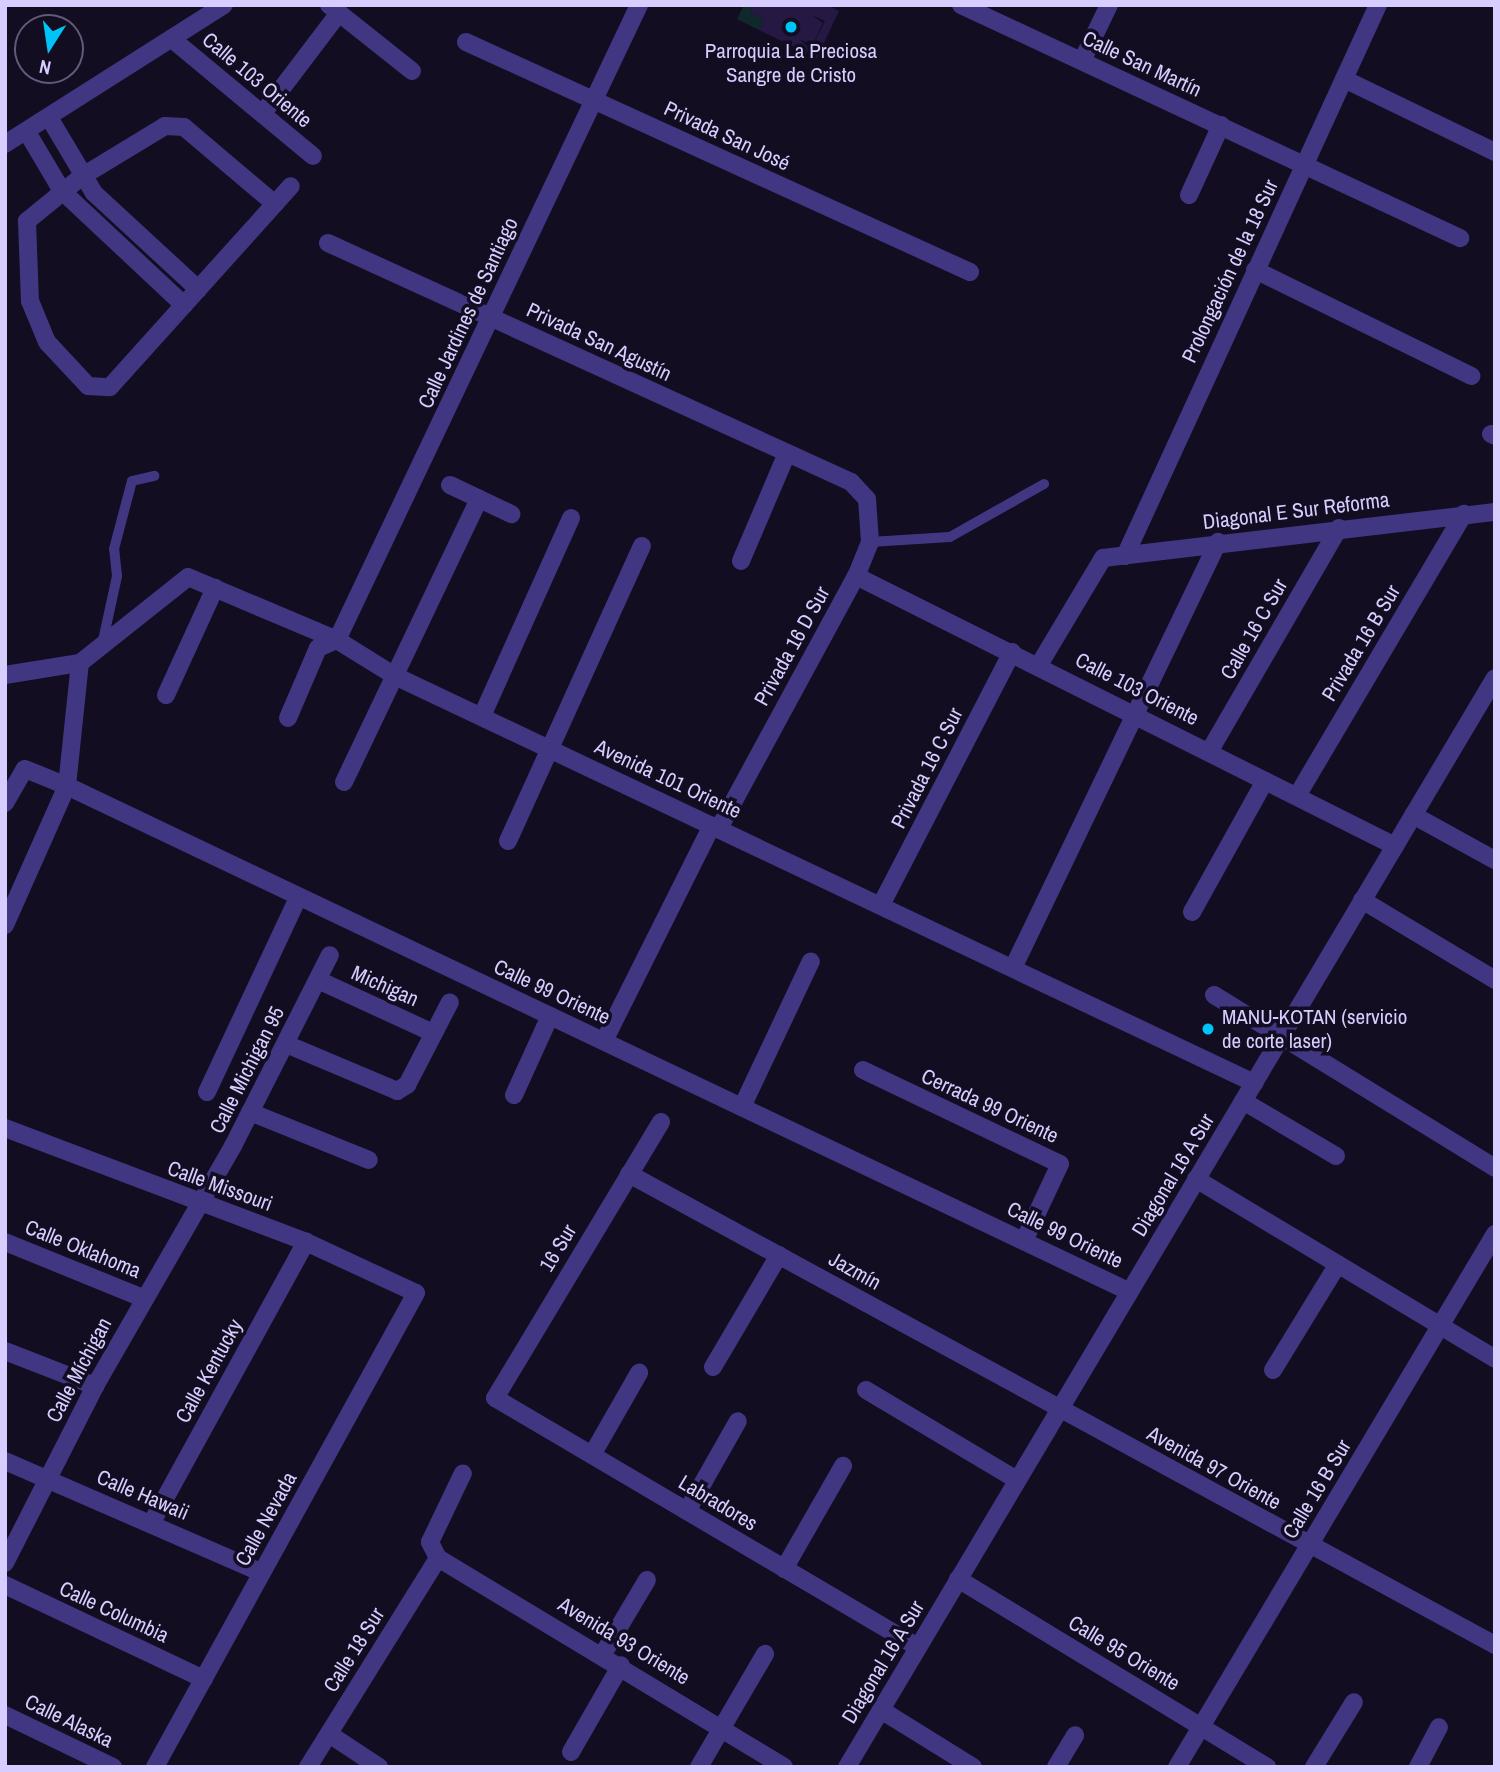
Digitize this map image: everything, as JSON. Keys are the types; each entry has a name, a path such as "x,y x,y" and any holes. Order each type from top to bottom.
{"street":[{"path":"5,144 50,119 224,5"},
{"name":"Calle Jardines de Santiago","path":"337,640 639,5"},
{"name":"Calle San Martín","path":"961,5 1460,238"},
{"path":"1082,61 1109,5"},
{"name":"Prolongación de la 18 Sur","path":"1125,556 1378,5"},
{"path":"263,113 335,9 412,71"},
{"name":"Calle 103 Oriente","path":"172,38 313,156"},
{"name":"Privada San José","path":"466,42 970,272"},
{"path":"1344,79 1495,152"},
{"path":"50,119 81,177 198,289"},
{"path":"275,204 176,124 81,177 62,191 25,227 30,301 47,342 88,386 110,387 198,289 275,204 291,186"},
{"path":"1189,195 1221,125"},
{"path":"27,132 62,191 184,305"},
{"name":"Privada San Agustín","path":"328,243 851,482"},
{"path":"1255,270 1471,376"},
{"path":"741,561 787,453"},
{"name":"Privada 16 D Sur","path":"604,1041 716,827 856,576 870,542 867,499 851,482"},
{"path":"450,485 511,514"},
{"path":"344,782 479,499"},
{"name":"Diagonal E Sur Reforma","path":"1039,665 1103,558 1218,542 1495,512"},
{"name":"Privada 16 B Sur","path":"1297,796 1464,514"},
{"path":"482,716 571,518"},
{"name":"Calle 16 C Sur","path":"1209,752 1339,528"},
{"path":"1013,968 1133,713 1218,542"},
{"path":"508,841 642,546"},
{"name":"Calle 103 Oriente","path":"856,576 1039,665 1395,846"},
{"name":"Avenida 101 Oriente","path":"80,663 188,577 337,640 395,676 1254,1083"},
{"path":"166,695 215,589"},
{"path":"288,718 318,648 337,640"},
{"name":"Privada 16 C Sur","path":"881,905 1012,652"},
{"path":"5,676 80,663 67,786 5,925"},
{"name":"Diagonal 16 A Sur","path":"847,1767 1495,678"},
{"name":"Calle 99 Oriente","path":"5,803 25,769 67,786 1130,1292"},
{"path":"1192,912 1265,781"},
{"path":"1413,815 1495,860"},
{"path":"207,1092 298,898"},
{"path":"1362,900 1495,980"},
{"name":"Calle Michigan 95","path":"202,1204 330,955"},
{"path":"742,1107 811,961"},
{"name":"Michigan","path":"318,980 433,1033"},
{"path":"1214,995 1495,1168"},
{"path":"286,1044 389,1091 407,1084 450,1002"},
{"path":"514,1095 550,1016"},
{"name":"Cerrada 99 Oriente","path":"863,1070 1060,1164 1024,1241"},
{"path":"1244,1101 1336,1156"},
{"path":"250,1112 369,1160"},
{"name":"16 Sur","path":"495,1398 661,1122"},
{"name":"Calle Missouri","path":"5,1128 306,1242 416,1293"},
{"name":"Jazmín","path":"629,1174 1060,1408"},
{"path":"1196,1179 1495,1359"},
{"name":"Calle Míchigan","path":"5,1563 143,1298 202,1204"},
{"name":"Calle 16 B Sur","path":"1177,1767 1495,1234"},
{"name":"Calle Oklahoma","path":"5,1242 143,1298"},
{"name":"Calle Kentucky","path":"152,1521 306,1242"},
{"path":"713,1367 779,1255"},
{"path":"1273,1370 1338,1264"},
{"name":"Calle Nevada","path":"155,1767 416,1293"},
{"path":"5,1350 95,1386"},
{"path":"593,1455 639,1373"},
{"path":"866,1390 1017,1480"},
{"name":"Labradores","path":"495,1398 918,1647"},
{"name":"Avenida 97 Oriente","path":"1060,1408 1309,1547 1495,1644"},
{"path":"687,1511 738,1421"},
{"name":"Calle Hawaii","path":"5,1461 152,1521 262,1573"},
{"path":"784,1569 843,1466"},
{"path":"438,1558 430,1542 463,1473"},
{"name":"Avenida 93 Oriente","path":"438,1558 603,1654 785,1767"},
{"name":"Calle 18 Sur","path":"308,1767 438,1558"},
{"name":"Calle 95 Oriente","path":"958,1579 1267,1767"},
{"path":"603,1654 647,1580"},
{"name":"Calle Columbia","path":"5,1585 204,1679"},
{"path":"699,1767 765,1654"},
{"path":"571,1752 621,1665"},
{"path":"1314,1767 1354,1702"},
{"path":"881,1710 973,1767"},
{"name":"Calle Alaska","path":"5,1715 113,1767"},
{"path":"1418,1767 1439,1727"},
{"path":"329,1734 379,1767"},
{"path":"1056,1767 1075,1735"}],"lane":[{"path":"102,645 117,576 114,549 132,481 154,476"},
{"path":"870,542 950,537 1044,484"}],"green space":[{"path":"744,5 753,5 750,12 764,20 759,30 737,19"}],"building":[{"name":"Parroquia La Preciosa Sangre de Cristo","path":"753,5 827,5 839,11 817,58 759,30 764,20 750,12","holes":["812,15 825,21 811,49 800,40 813,44 823,23"]}],"place":[{"name":"Parroquia La Preciosa Sangre de Cristo","path":"791,27"},
{"name":"MANU-KOTAN (servicio de corte laser)","path":"1208,1029"}]}
